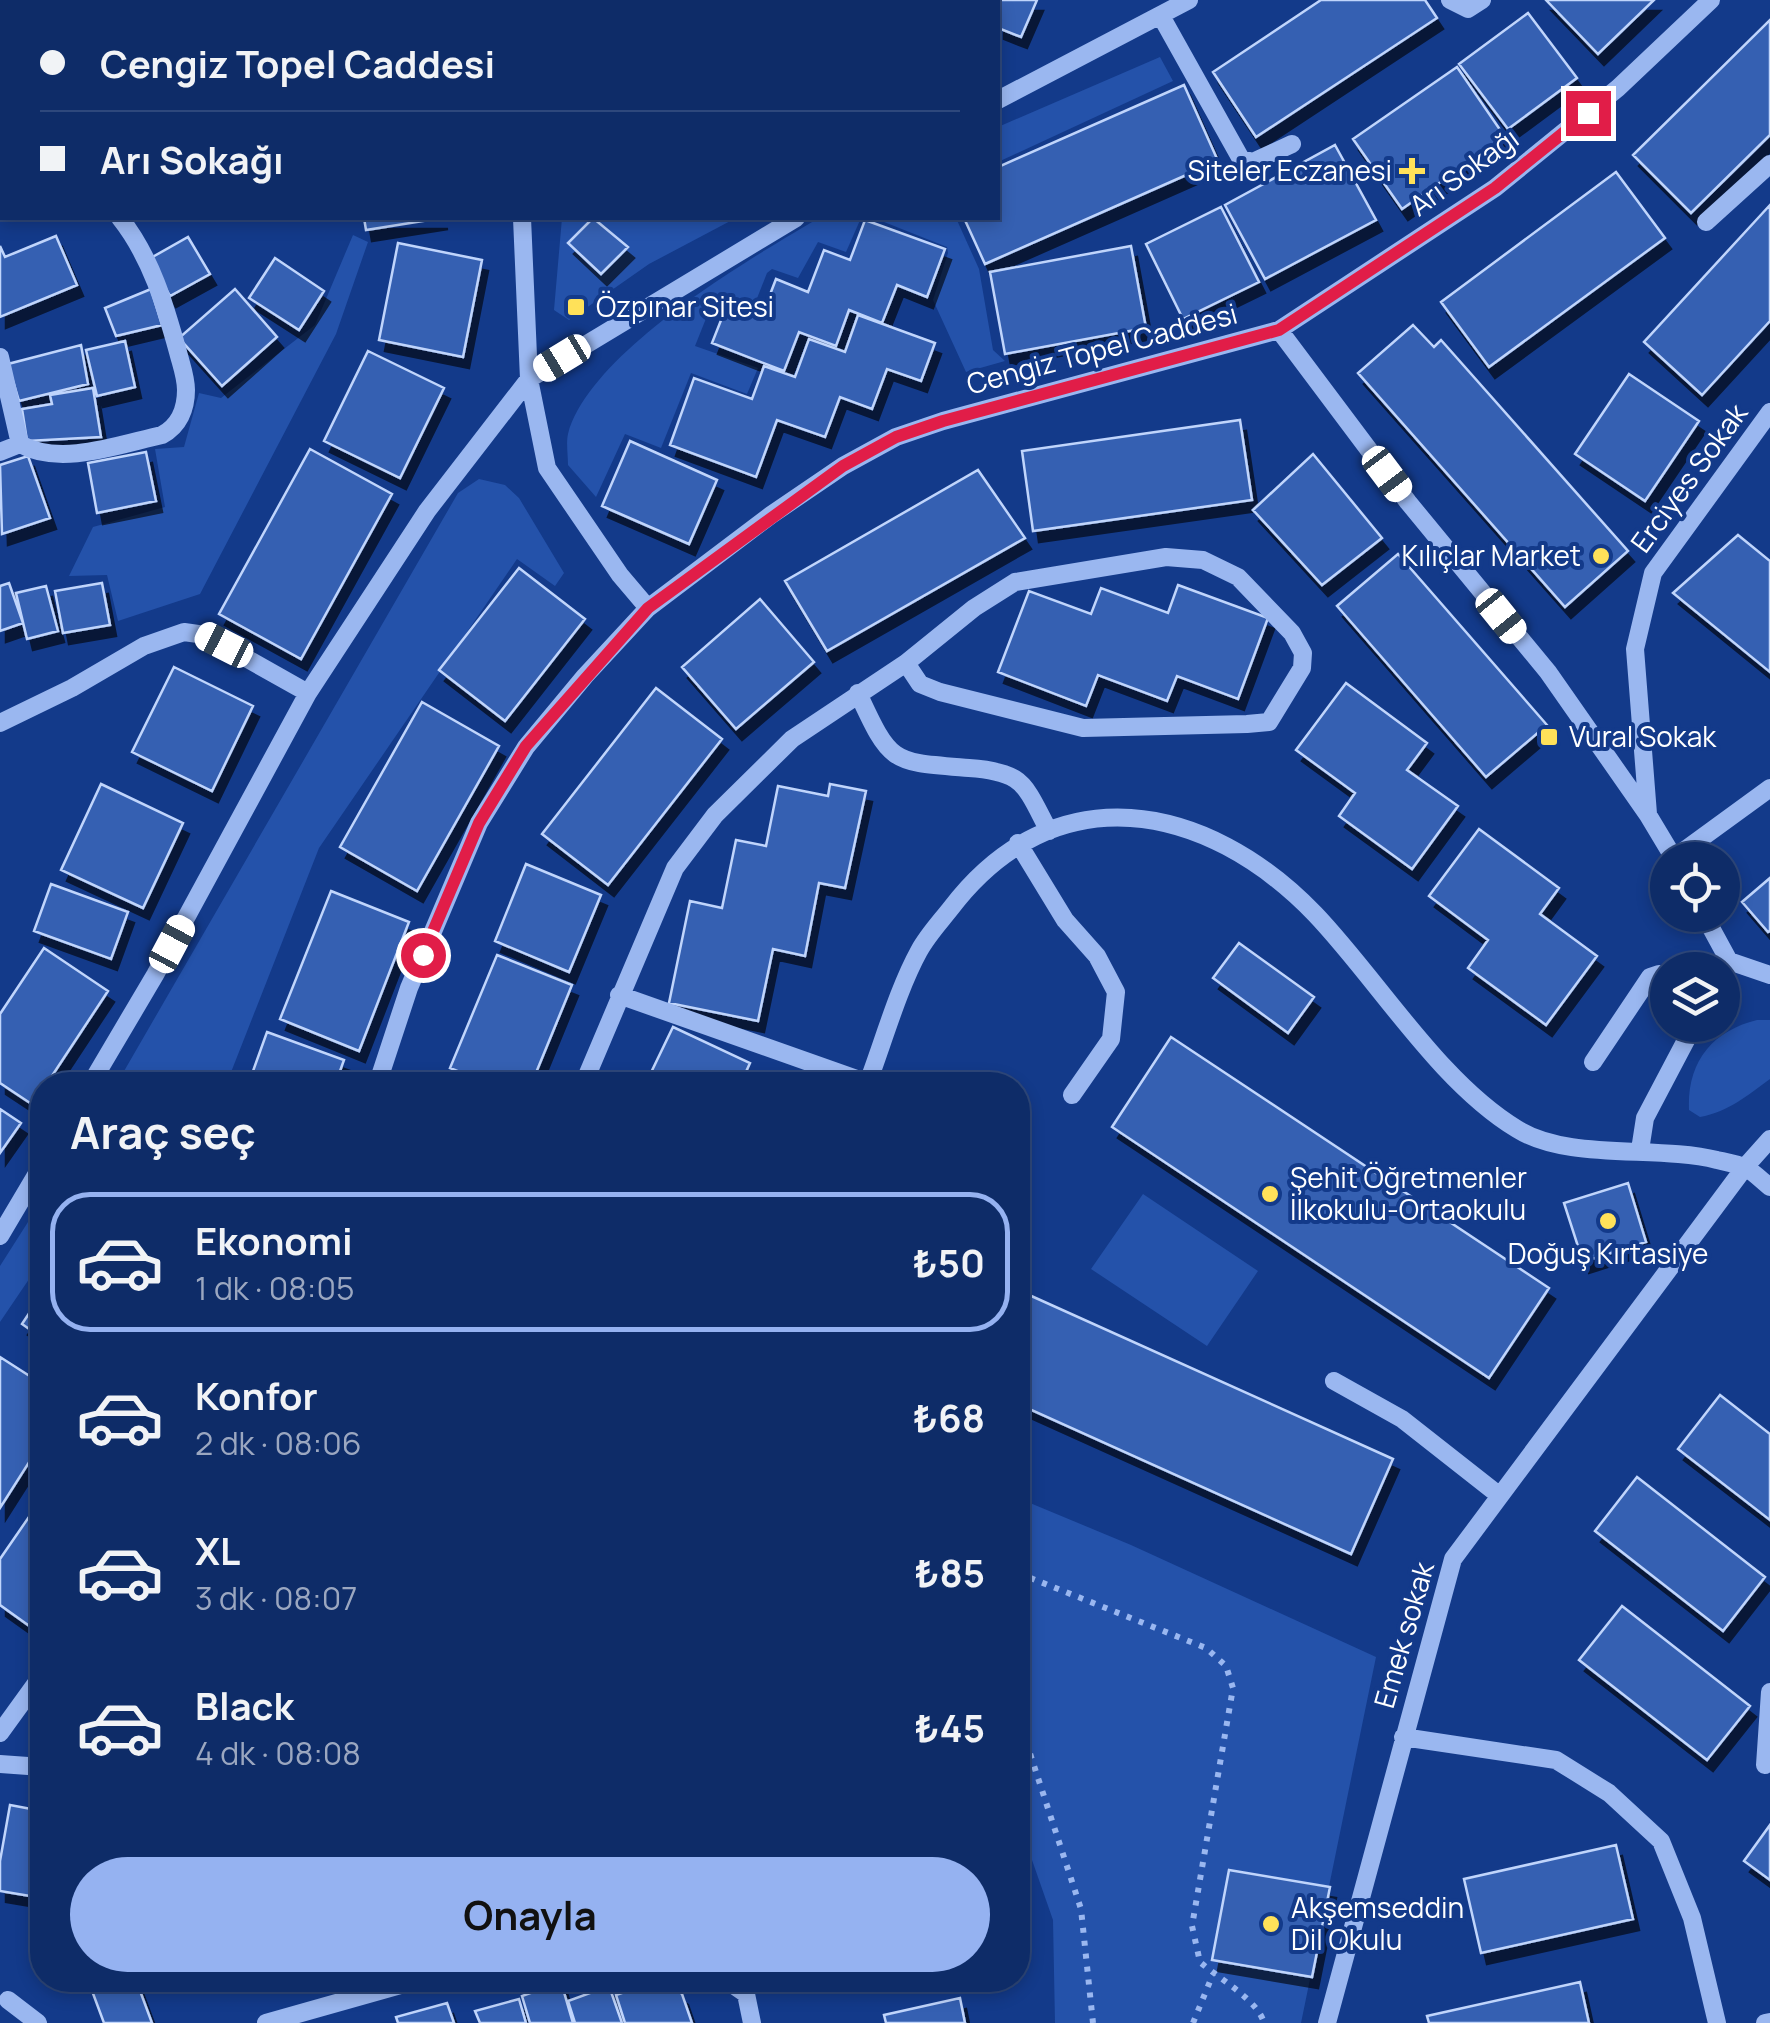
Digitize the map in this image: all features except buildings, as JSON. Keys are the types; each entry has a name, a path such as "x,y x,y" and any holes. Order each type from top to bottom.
{"street":[{"path":"1000,99 1189,0"},
{"path":"1450,0 1468,10 1482,0"},
{"name":"Arı Sokağı","path":"1279,330 1495,188 1618,88 1711,0"},
{"path":"1161,16 1241,158 1253,162 1292,144"},
{"path":"1706,222 1770,164"},
{"path":"0,358 20,444 34,452 75,453 175,428 187,386 167,309 141,248 121,220"},
{"path":"522,220 529,379 547,468 648,608"},
{"path":"98,1072 155,975 308,693 427,511 529,379 793,220"},
{"name":"Cengiz Topel Caddesi","path":"381,1072 410,988 479,823 526,746 648,608 771,515 843,466 896,437 1279,330 1408,502 1548,672 1665,842"},
{"name":"Erciyes Sokak","path":"1648,815 1635,649 1653,572 1770,412"},
{"path":"0,452 20,444"},
{"path":"589,1072 675,868 715,815 792,739 906,663 974,608 1016,582 1166,558 1203,560 1238,576 1292,633 1303,653 1302,668 1269,722 1247,724 1083,728 940,692 920,684 906,663"},
{"path":"0,723 72,688 144,646 184,632 205,635 308,693"},
{"path":"858,692 884,744 896,758 912,763 986,769 1012,777 1022,784 1049,831"},
{"path":"1698,842 1770,788"},
{"path":"872,1072 919,950 976,876 1018,843 1079,820 1116,816 1156,821 1201,832 1256,863 1314,913 1426,1045 1480,1101 1519,1131 1566,1147 1691,1154 1745,1167 1770,1187"},
{"path":"1018,843 1066,920 1097,956 1116,992 1111,1039 1072,1095"},
{"path":"1740,969 1770,975"},
{"path":"1592,1062 1650,976"},
{"path":"619,996 833,1072"},
{"path":"1640,1150 1645,1118 1685,1042"},
{"name":"Emek sokak","path":"1327,2023 1453,1560 1745,1167 1770,1139"},
{"path":"0,1236 30,1186"},
{"path":"1334,1381 1402,1418 1500,1496"},
{"path":"0,1733 30,1692"},
{"path":"1765,1764 1770,1692"},
{"path":"1404,1737 1556,1760 1610,1792 1660,1841 1692,1918 1716,2023"},
{"path":"0,1764 30,1766"},
{"path":"266,2023 376,1992"},
{"path":"743,1992 752,2023"},
{"path":"8,2000 38,2023"}],"path":[{"path":"1030,1578 1206,1648 1226,1666 1233,1688 1192,1926 1200,1962 1246,1998 1264,2023"},
{"path":"1030,1753 1081,1909 1093,2023"},
{"path":"1193,2023 1213,1974"}],"shaded area":[{"path":"1160,57 1173,81 1000,161 1000,126"},
{"path":"562,220 732,220 649,264 569,320 554,310"},
{"path":"816,220 860,220 846,252 818,242 798,278 772,269 767,273 754,306 715,296 695,346 758,368 747,394 691,373 661,448 625,434 596,497 568,465 567,438 582,403 639,340 753,258"},
{"path":"879,220 957,220 979,269 993,350 1005,361 966,372 933,300 947,247"},
{"path":"353,235 368,242 336,334 200,594 118,621 107,575 69,576 93,527 165,507 155,449 184,447 199,393 221,398 315,325"},
{"path":"479,479 505,485 519,498 564,573 555,586 517,559 319,848 231,1072 124,1072 458,493"},
{"path":"1770,1020 1770,1079 1737,1102 1700,1117 1689,1110 1692,1077 1698,1063 1714,1042 1740,1042 1741,1025"},
{"path":"1143,1194 1258,1271 1207,1346 1091,1269"},
{"path":"30,1219 30,1278 0,1322 0,1266"},
{"path":"1030,1503 1376,1657 1301,2023 1055,2023 1053,1920 1030,1854"}],"place":[{"name":"Siteler Eczanesi","path":"1412,171"},
{"name":"Özpınar Sitesi","path":"576,307"},
{"name":"Kılıçlar Market","path":"1601,556"},
{"name":"Vural Sokak","path":"1549,737"},
{"name":"Şehit Öğretmenler İlkokulu-Ortaokulu","path":"1270,1194"},
{"name":"Doğuş Kırtasiye","path":"1608,1221"},
{"name":"Akşemseddin Dil Okulu","path":"1271,1924"}],"route":[{"path":"423,955 479,823 526,746 648,608 771,515 843,466 896,437 1279,330 1495,188 1588,113"}]}
